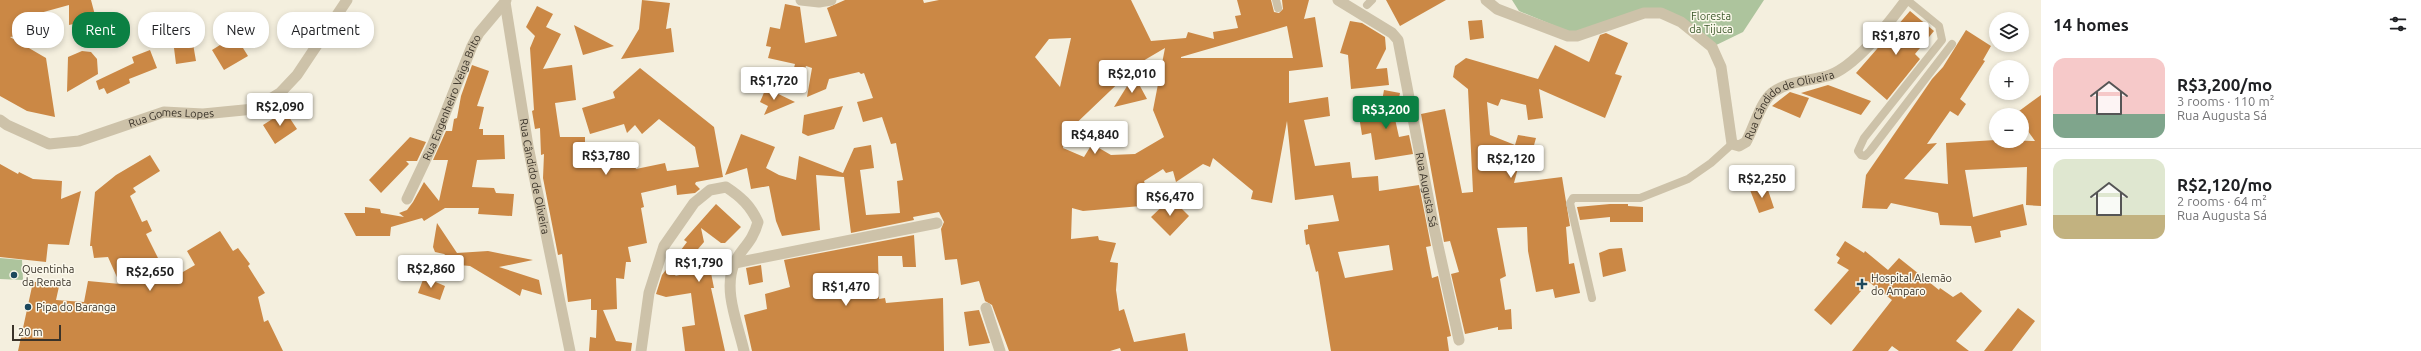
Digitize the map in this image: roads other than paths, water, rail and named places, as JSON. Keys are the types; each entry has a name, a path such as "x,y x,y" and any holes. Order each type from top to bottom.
{"street":[{"name":"Rua Gomes Lopes","path":"0,120 7,125 49,144 79,141 164,112 203,114 254,109 280,93 297,75 348,0"},
{"path":"801,0 818,2 831,0"},
{"name":"Rua Augusta Sá","path":"1338,0 1392,33 1398,40 1434,228 1459,340"},
{"name":"Rua Cândido de Oliveira","path":"1486,0 1497,9 1568,36 1577,36 1644,12 1661,13 1681,22 1712,47 1721,67 1732,144 1739,146 1746,142 1772,94 1791,83 1828,76 1840,70 1880,35 1906,0"},
{"name":"Rua Cândido de Oliveira","path":"505,1 530,153 570,351"},
{"name":"Rua Engenheiro Veiga Brito","path":"407,199 433,144 472,46 479,33 505,1"},
{"path":"641,351 649,293 664,246 694,203 710,190 726,187 742,197 751,208 758,222 750,244 734,263 729,285 744,351"},
{"path":"734,263 937,223"},
{"path":"986,308 1000,351"}],"lane":[{"path":"1906,0 1939,26 1942,40 1864,138 1858,151 1861,155 1865,156 1870,151 1952,44"},
{"path":"1592,298 1570,203 1573,198 1640,198 1688,179 1711,163 1732,144"}],"place":[{"name":"Quentinha da Renata","path":"14,275"},
{"name":"Hospital Alemão do Amparo","path":"1862,284"},
{"name":"Pipa do Baranga","path":"28,307"}],"park label":[{"name":"Floresta da Tijuca","path":"1711,22"}]}
